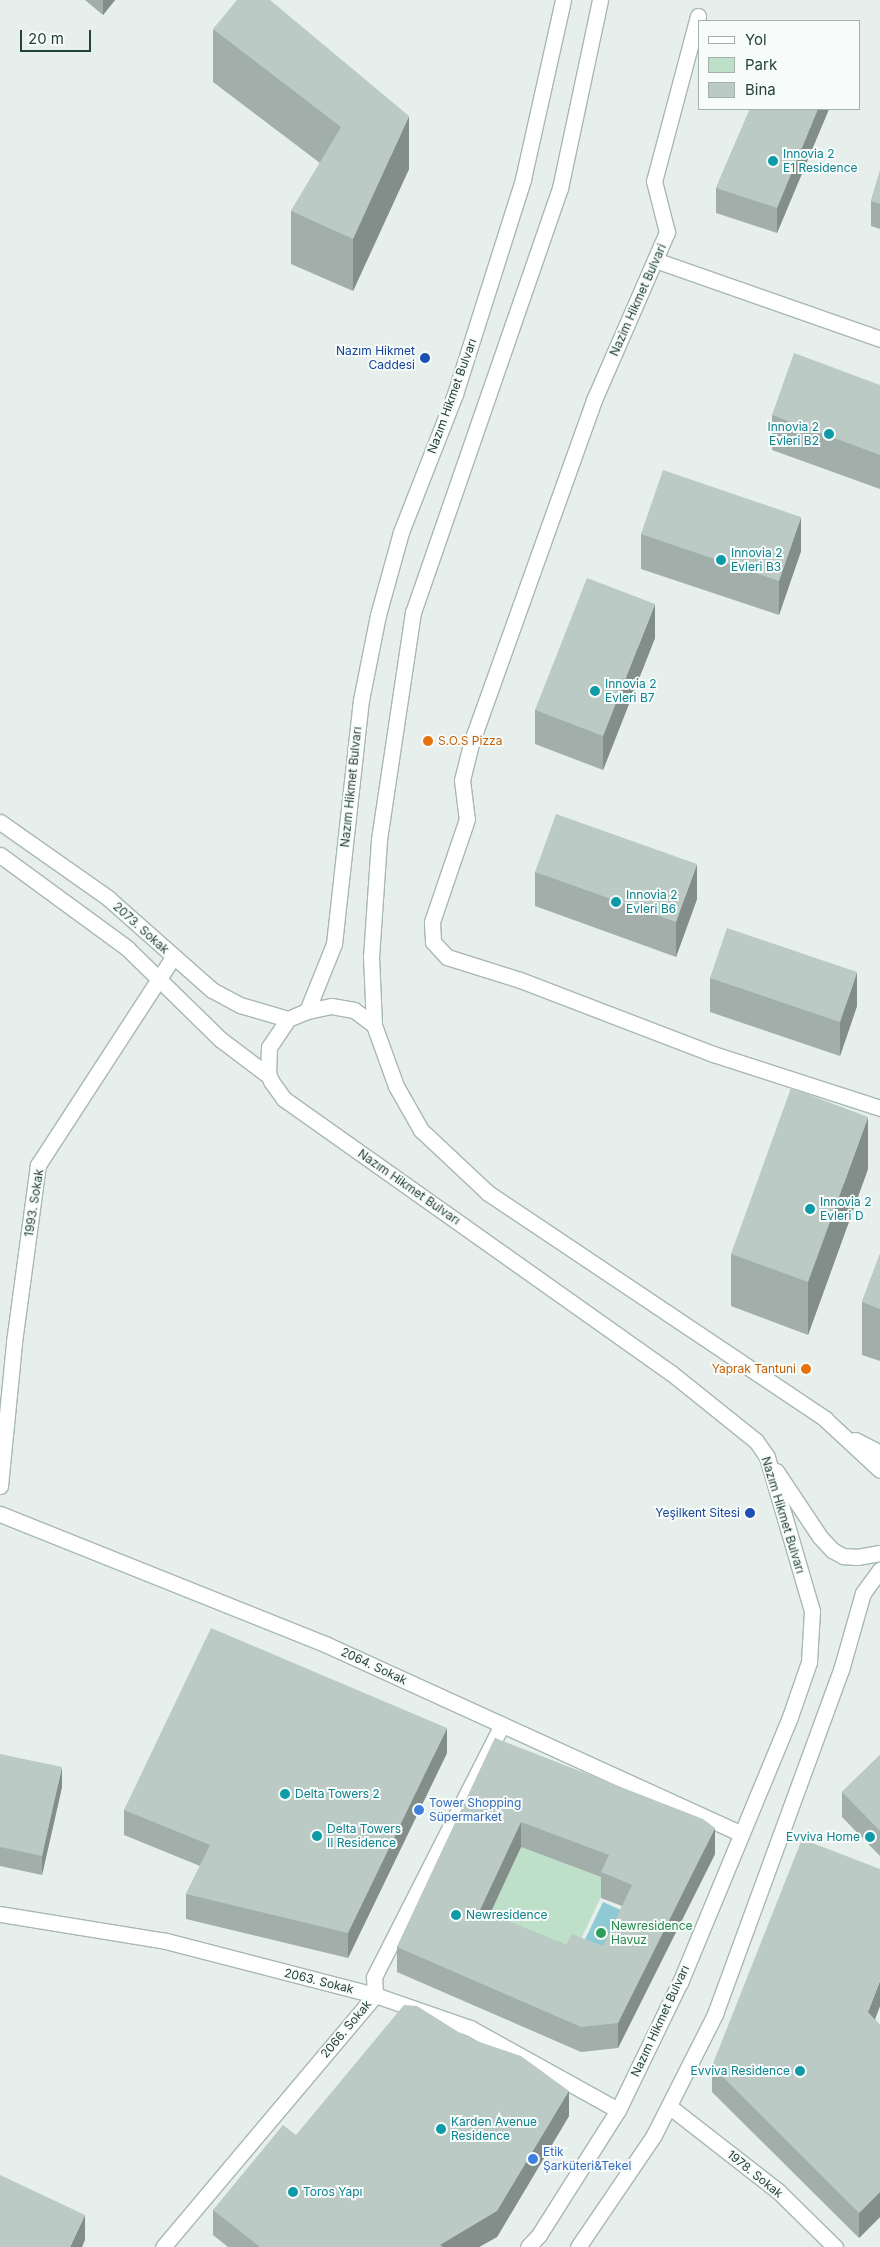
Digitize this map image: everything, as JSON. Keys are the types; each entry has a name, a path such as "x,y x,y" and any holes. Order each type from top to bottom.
{"main road":[{"name":"Nazım Hikmet Bulvarı","path":"307,1010 334,944 361,700 378,615 400,532 455,394 523,179 563,0"},
{"path":"600,0 560,188 412,612 378,840 371,956 374,1025 396,1086 421,1130 488,1193 842,1433 880,1453"},
{"name":"Nazim Hikmet Bulvari","path":"698,16 654,182 667,232 603,379 472,740 462,780 467,819 432,922 433,942 447,957 520,980 713,1054 880,1108"},
{"path":"656,260 880,339"},
{"name":"2073. Sokak","path":"0,822 108,898 212,990 240,1005 288,1019"},
{"name":"2073. Sokak","path":"0,855 127,948 160,978 220,1039 269,1076"},
{"name":"1993. Sokak","path":"0,1486 14,1342 38,1166 173,957"},
{"path":"269,1076 269,1047 288,1019 307,1010 331,1006 354,1010 374,1025"},
{"name":"Nazım Hikmet Bulvarı","path":"269,1076 284,1099 670,1372 756,1441 767,1457 812,1611 809,1662 790,1717 680,1982 618,2110 543,2241 528,2247"},
{"path":"842,1433 880,1470"},
{"path":"767,1457 820,1537 832,1550 844,1556 857,1557 880,1553"},
{"name":"2064. Sokak","path":"0,1514 325,1644 741,1834"},
{"path":"578,2247 670,2107 716,2014 841,1670 864,1594 880,1570"},
{"name":"2066. Sokak","path":"163,2247 375,1995 374,1977 438,1862 502,1725"},
{"name":"2063. Sokak","path":"0,1914 166,1941 375,1995 470,2028 618,2110"},
{"name":"1978. Sokak","path":"670,2107 778,2191 835,2247"}],"green space":[{"path":"521,1847 609,1880 566,1971 480,1935"}],"water":[{"name":"Newresidence Havuz","path":"603,1902 623,1911 599,1963 578,1954"}],"building":[{"path":"237,0 270,0 409,116 353,239 291,211 341,127 213,29"},
{"name":"Innovia 2 E1 Residence","path":"750,110 818,110 777,208 716,188"},
{"path":"880,171 880,204 871,201"},
{"path":"794,353 880,385 880,455 772,415"},
{"path":"663,470 801,517 779,581 641,534"},
{"name":"Innovia 2 Evleri B7","path":"587,578 655,604 603,736 535,710"},
{"path":"556,814 697,864 676,922 535,872"},
{"path":"727,928 857,972 840,1022 710,978"},
{"path":"791,1088 868,1117 808,1282 731,1254"},
{"path":"880,1254 880,1309 862,1302"},
{"name":"Delta Towers 2","path":"211,1628 447,1728 348,1933 186,1894 210,1845 124,1810"},
{"path":"495,1738 703,1819 715,1828 618,2023 581,2027 397,1947","holes":["521,1822 609,1855 601,1872 632,1885 603,1946 572,1934 566,1945 480,1910"]},
{"path":"0,1754 62,1767 42,1856 0,1847"},
{"path":"880,1755 880,1831 842,1792"},
{"name":"Evviva Residence","path":"802,1839 880,1869 880,1981 868,2012 880,2025 880,2192 859,2213 712,2066"},
{"path":"404,2005 417,2006 468,2038 521,2056 569,2091 497,2211 440,2245 443,2247 260,2247 213,2210 283,2125 296,2135"},
{"path":"0,2175 85,2215 70,2247 0,2247"}],"place":[{"name":"Innovia 2 E1 Residence","path":"773,161"},
{"name":"Nazım Hikmet Caddesi","path":"425,358"},
{"name":"Innovia 2 Evleri B2","path":"829,434"},
{"name":"Innovia 2 Evleri B3","path":"721,560"},
{"name":"Innovia 2 Evleri B7","path":"595,691"},
{"name":"S.O.S Pizza","path":"428,741"},
{"name":"Innovia 2 Evleri B6","path":"616,902"},
{"name":"Innovia 2 Evleri D","path":"810,1209"},
{"name":"Yaprak Tantuni","path":"806,1369"},
{"name":"Yeşilkent Sitesi","path":"750,1513"},
{"name":"Delta Towers 2","path":"285,1794"},
{"name":"Tower Shopping Süpermarket","path":"419,1810"},
{"name":"Delta Towers II Residence","path":"317,1836"},
{"name":"Evviva Home","path":"870,1837"},
{"name":"Newresidence","path":"456,1915"},
{"name":"Newresidence Havuz","path":"601,1933"},
{"name":"Evviva Residence","path":"800,2071"},
{"name":"Karden Avenue Residence","path":"441,2129"},
{"name":"Etik Şarküteri&Tekel","path":"533,2159"},
{"name":"Toros Yapı","path":"293,2192"}]}
